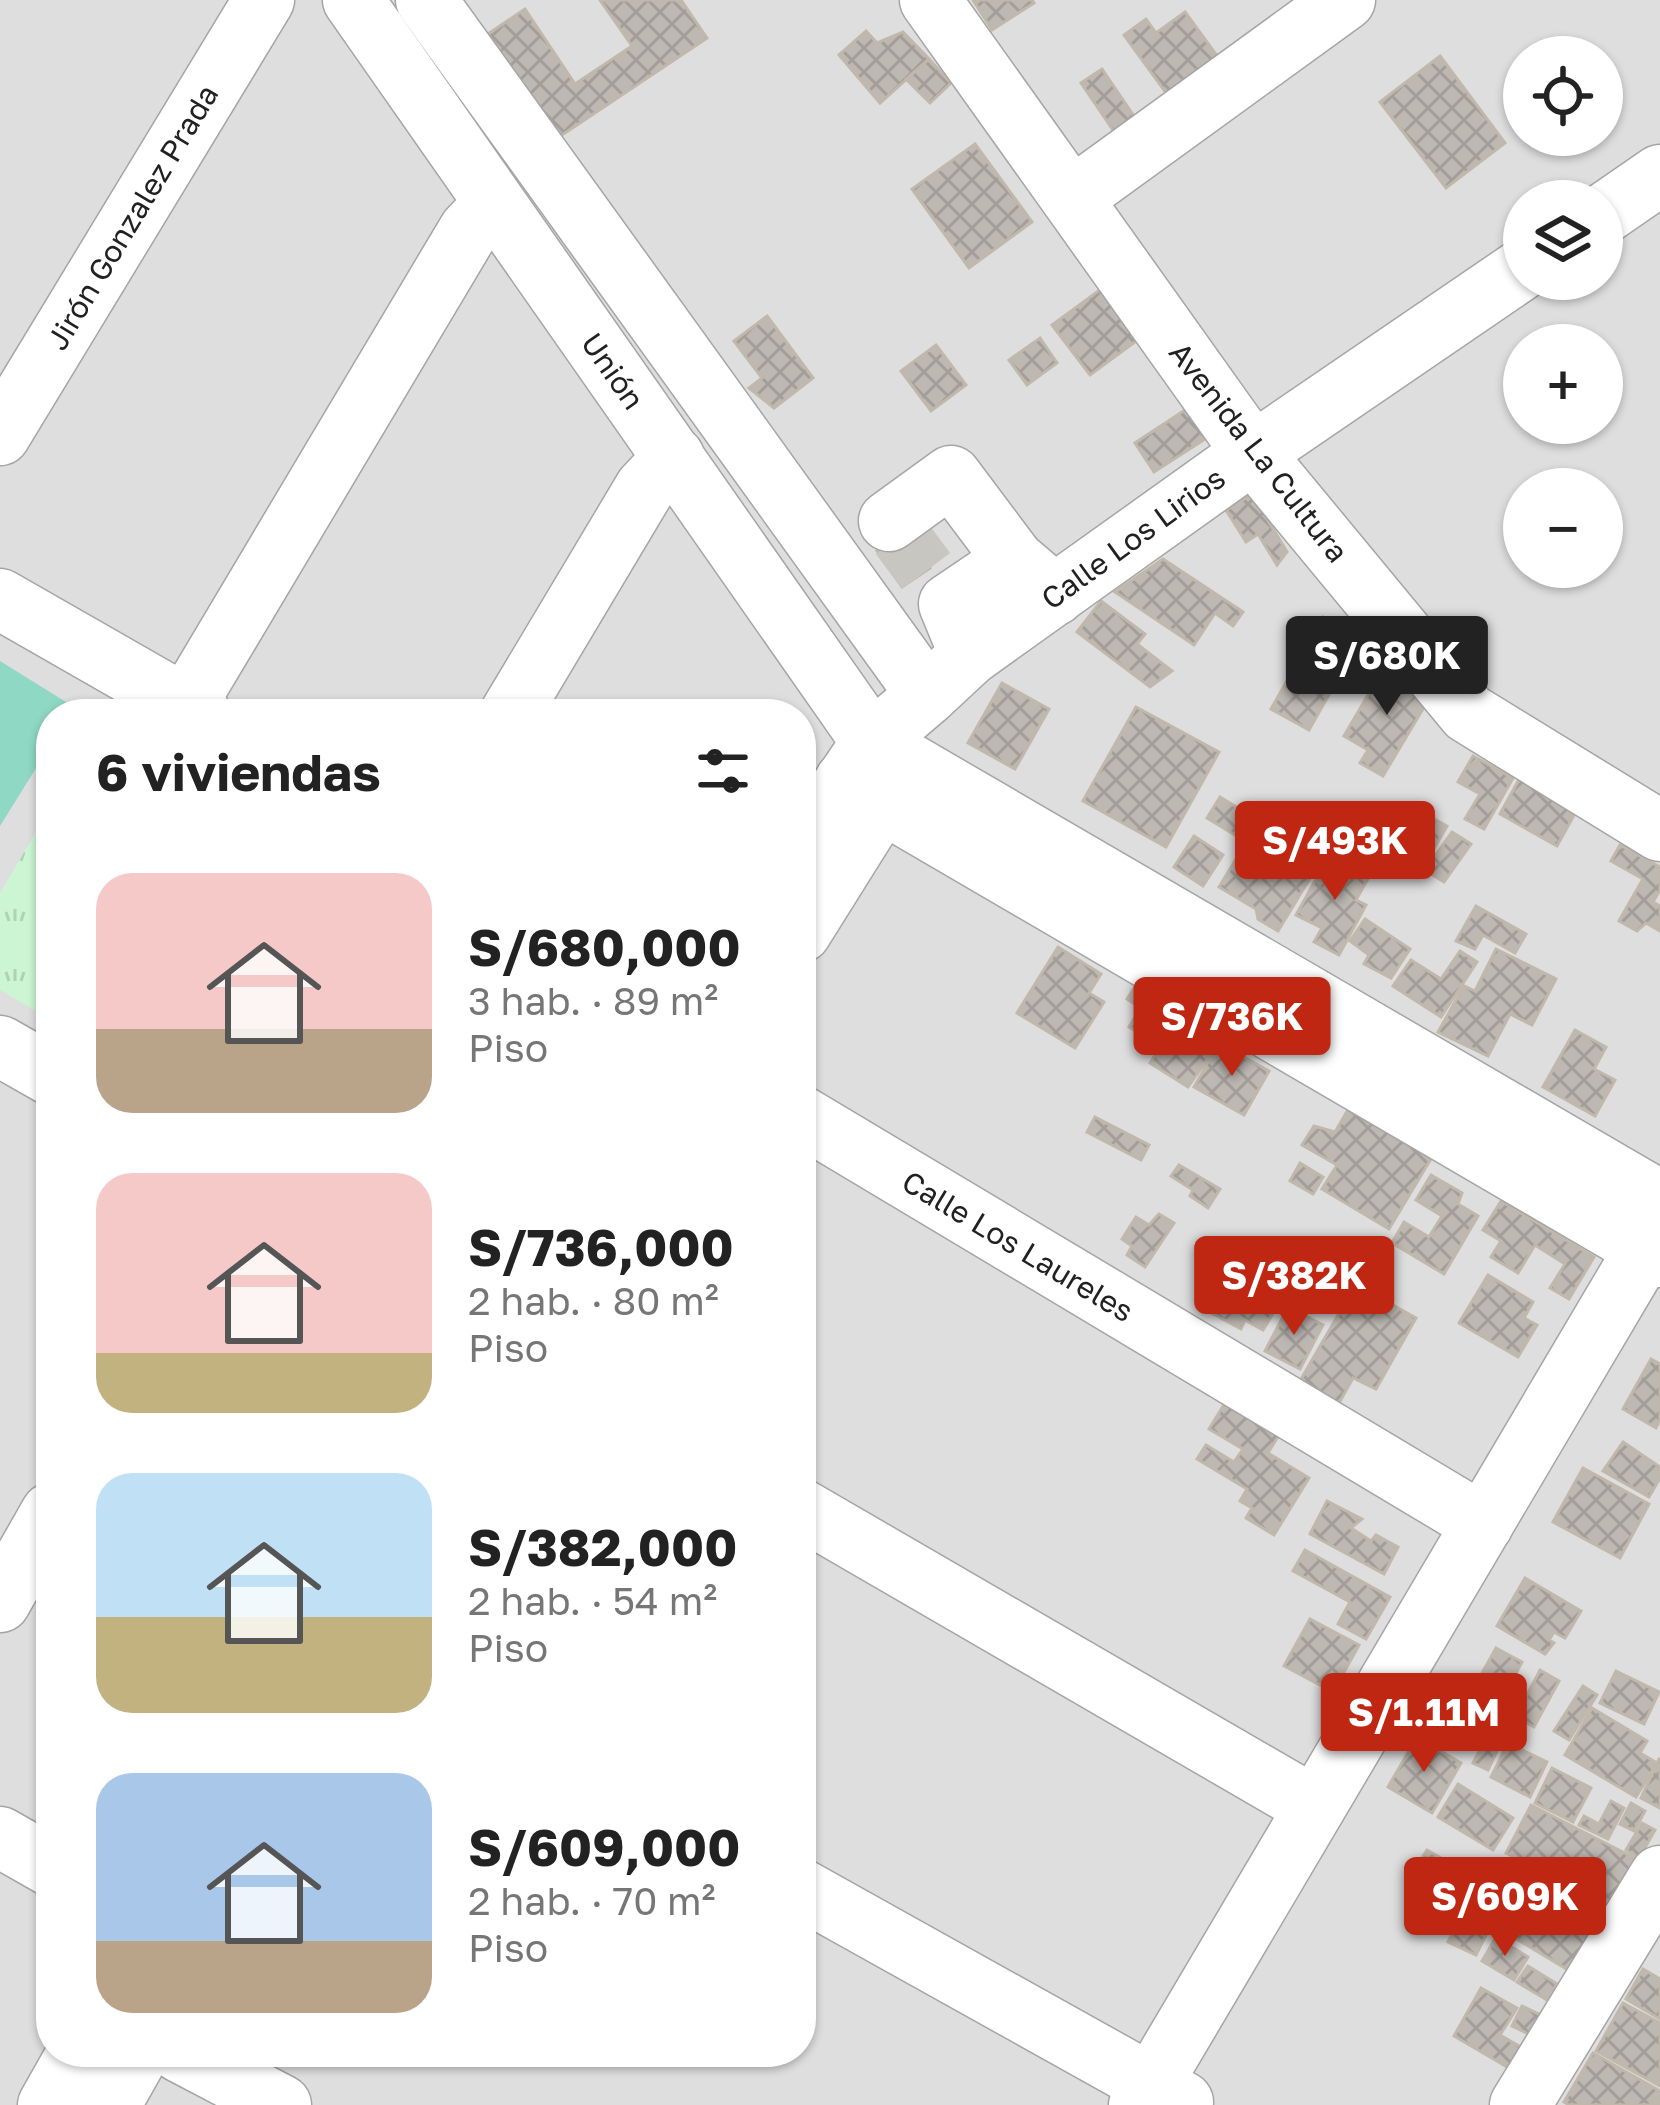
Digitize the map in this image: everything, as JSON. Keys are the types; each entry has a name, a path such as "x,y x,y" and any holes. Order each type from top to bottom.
{"street":[{"name":"Jirón Gonzalez Prada","path":"0,435 264,0"},
{"name":"Unión","path":"353,0 674,457 876,773"},
{"name":"Avenida La Cultura","path":"930,0 1253,452 1468,713 1660,831"},
{"path":"1072,198 1345,0"},
{"path":"444,6 914,676"},
{"path":"1623,201 1660,175"},
{"path":"200,699 469,230 494,204"},
{"name":"Calle Los Lirios","path":"876,773 914,676 927,577 1035,577 1253,452 1503,282"},
{"path":"519,699 645,488 674,457"},
{"path":"812,536 927,577 951,476 1035,577"},
{"path":"0,599 175,699"},
{"path":"816,833 876,773"},
{"path":"816,900 876,773"},
{"path":"816,1897 1160,2098 1315,1807 1656,1233 876,773"},
{"path":"0,1046 36,1066"},
{"name":"Calle Los Laureles","path":"816,1125 1483,1524"},
{"path":"816,1518 1315,1807"},
{"path":"0,1602 36,1539"},
{"path":"0,1837 36,1857"},
{"path":"1520,2105 1660,1876"},
{"path":"48,2105 70,2067"},
{"path":"110,2105 132,2067"},
{"path":"209,2067 281,2105"}],"shaded area":[{"path":"0,0 1660,0 1660,2105 0,2105"}],"green space":[{"path":"0,661 61,699 36,699 36,768 0,826"},
{"path":"36,832 36,1011 0,990 0,893"}],"building":[{"path":"600,0 681,0 707,38 559,137 488,34 525,9 575,84 632,46"},
{"path":"973,0 1032,0 1034,3 992,30"},
{"path":"1185,12 1220,60 1169,97 1124,35 1146,19 1156,33"},
{"path":"866,31 877,43 903,32 929,59 880,103 839,55"},
{"path":"1440,56 1503,145 1446,188 1380,102"},
{"path":"929,59 951,83 930,103 906,79"},
{"path":"1102,69 1138,122 1117,136 1081,83"},
{"path":"975,144 1032,222 969,268 912,189"},
{"path":"1101,289 1139,339 1090,375 1052,325"},
{"path":"767,316 813,378 774,408 749,388 762,378 734,341"},
{"path":"1040,338 1057,363 1027,385 1009,360"},
{"path":"936,345 966,385 931,411 901,371"},
{"path":"1188,408 1208,437 1154,472 1135,443"},
{"path":"1252,494 1287,552 1277,565 1258,534 1246,542 1226,510"},
{"path":"905,533 930,568 902,587 877,551"},
{"path":"1163,559 1243,612 1233,626 1215,613 1194,645 1115,592"},
{"path":"1101,601 1145,634 1137,644 1172,671 1150,687 1077,632"},
{"path":"1323,617 1361,638 1309,730 1271,709"},
{"path":"1386,664 1433,692 1383,776 1360,763 1368,750 1344,736"},
{"path":"1002,683 1049,709 1015,769 968,743"},
{"path":"1136,707 1219,752 1166,847 1083,801"},
{"path":"1473,756 1513,778 1484,829 1465,819 1480,794 1458,782"},
{"path":"1522,774 1579,806 1557,846 1500,814"},
{"path":"1220,797 1248,814 1235,835 1207,818"},
{"path":"1418,810 1447,826 1425,864 1396,847"},
{"path":"1258,823 1321,860 1278,931 1258,919 1256,909 1219,887"},
{"path":"1452,832 1471,844 1444,882 1425,870"},
{"path":"1194,836 1223,855 1203,886 1174,867"},
{"path":"1620,845 1660,867 1660,890 1653,902 1660,906 1660,931 1646,923 1637,931 1619,921 1643,879 1611,861"},
{"path":"1330,854 1370,875 1356,900 1366,905 1339,955 1314,942 1322,928 1296,915"},
{"path":"1476,906 1526,934 1515,953 1483,935 1475,949 1456,941"},
{"path":"1365,919 1410,949 1391,978 1364,964 1369,955 1350,941"},
{"path":"1058,947 1101,974 1089,993 1104,1002 1075,1048 1017,1013"},
{"path":"1496,949 1556,979 1532,1025 1510,1014 1488,1056 1438,1032 1464,986 1475,991"},
{"path":"1460,951 1477,962 1441,1017 1393,986 1411,960 1441,979"},
{"path":"1138,982 1169,1001 1158,1019 1127,999"},
{"path":"1138,1012 1181,1036 1189,1023 1219,1043 1188,1087 1150,1063 1161,1046 1129,1027"},
{"path":"1575,1030 1606,1047 1594,1069 1615,1080 1595,1116 1543,1087"},
{"path":"1219,1043 1269,1071 1244,1115 1194,1087"},
{"path":"1349,1108 1432,1157 1389,1229 1322,1189 1337,1165 1302,1145 1314,1126 1335,1132"},
{"path":"1095,1117 1149,1145 1141,1160 1087,1132"},
{"path":"1300,1163 1323,1177 1313,1194 1290,1181"},
{"path":"1179,1165 1220,1189 1208,1208 1190,1196 1193,1190 1171,1176"},
{"path":"1431,1175 1462,1193 1458,1204 1478,1216 1444,1274 1392,1243 1404,1222 1429,1237 1442,1216 1416,1200"},
{"path":"1501,1201 1594,1257 1569,1299 1550,1288 1565,1264 1535,1245 1518,1273 1491,1257 1501,1241 1483,1230"},
{"path":"1159,1214 1174,1223 1145,1267 1127,1255 1132,1246 1122,1239 1136,1217 1149,1225"},
{"path":"1237,1251 1264,1266 1246,1296 1274,1312 1263,1330 1245,1320 1241,1329 1204,1309"},
{"path":"1488,1275 1533,1302 1524,1318 1537,1325 1518,1357 1459,1323"},
{"path":"1356,1284 1416,1318 1376,1389 1353,1378 1339,1403 1300,1381"},
{"path":"1288,1307 1323,1325 1300,1369 1265,1351"},
{"path":"1651,1359 1660,1364 1656,1428 1623,1409"},
{"path":"1225,1403 1279,1435 1268,1453 1309,1478 1274,1535 1246,1518 1252,1508 1240,1501 1247,1489 1197,1459 1206,1445 1234,1462 1243,1449 1209,1429"},
{"path":"1623,1442 1660,1467 1660,1478 1649,1497 1603,1471"},
{"path":"1583,1468 1649,1504 1620,1558 1553,1522"},
{"path":"1327,1501 1362,1519 1351,1528 1371,1541 1376,1535 1398,1547 1384,1574 1310,1534"},
{"path":"1305,1550 1390,1597 1366,1639 1338,1624 1350,1602 1293,1571"},
{"path":"1525,1578 1581,1611 1565,1638 1554,1632 1549,1640 1554,1643 1545,1654 1497,1626"},
{"path":"1310,1619 1359,1645 1333,1692 1284,1666"},
{"path":"1496,1648 1522,1662 1509,1686 1527,1695 1540,1670 1559,1681 1534,1727 1471,1693"},
{"path":"1616,1671 1659,1692 1644,1724 1600,1703"},
{"path":"1583,1686 1597,1695 1569,1740 1554,1731"},
{"path":"1592,1708 1647,1741 1640,1753 1657,1763 1636,1797 1565,1755"},
{"path":"1417,1737 1461,1763 1432,1813 1388,1787"},
{"path":"1484,1742 1498,1749 1488,1770 1473,1763"},
{"path":"1508,1743 1547,1762 1530,1797 1491,1777"},
{"path":"1660,1759 1660,1808 1641,1798"},
{"path":"1552,1768 1591,1788 1573,1822 1535,1803"},
{"path":"1458,1784 1513,1818 1493,1850 1438,1817"},
{"path":"1611,1801 1624,1808 1608,1839 1579,1825 1584,1816 1599,1824"},
{"path":"1631,1803 1645,1811 1634,1831 1620,1824"},
{"path":"1531,1805 1640,1861 1615,1909 1506,1853"},
{"path":"1642,1823 1655,1830 1639,1858 1626,1850"},
{"path":"1427,1850 1471,1875 1458,1898 1413,1872"},
{"path":"1484,1873 1509,1887 1490,1921 1465,1908"},
{"path":"1526,1899 1589,1937 1568,1970 1505,1932"},
{"path":"1463,1912 1490,1927 1476,1955 1448,1942"},
{"path":"1496,1937 1528,1957 1514,1980 1482,1961"},
{"path":"1528,1966 1557,1984 1547,2000 1517,1982"},
{"path":"1643,1969 1660,1979 1660,2019 1626,1999"},
{"path":"1481,1988 1517,2008 1500,2035 1526,2050 1514,2071 1454,2036"},
{"path":"1623,2003 1660,2023 1660,2086 1596,2051"},
{"path":"1522,2006 1551,2020 1541,2040 1512,2026"},
{"path":"1593,2053 1660,2091 1660,2105 1564,2102"}],"tunnel":[{"path":"900,536 926,571"}]}
